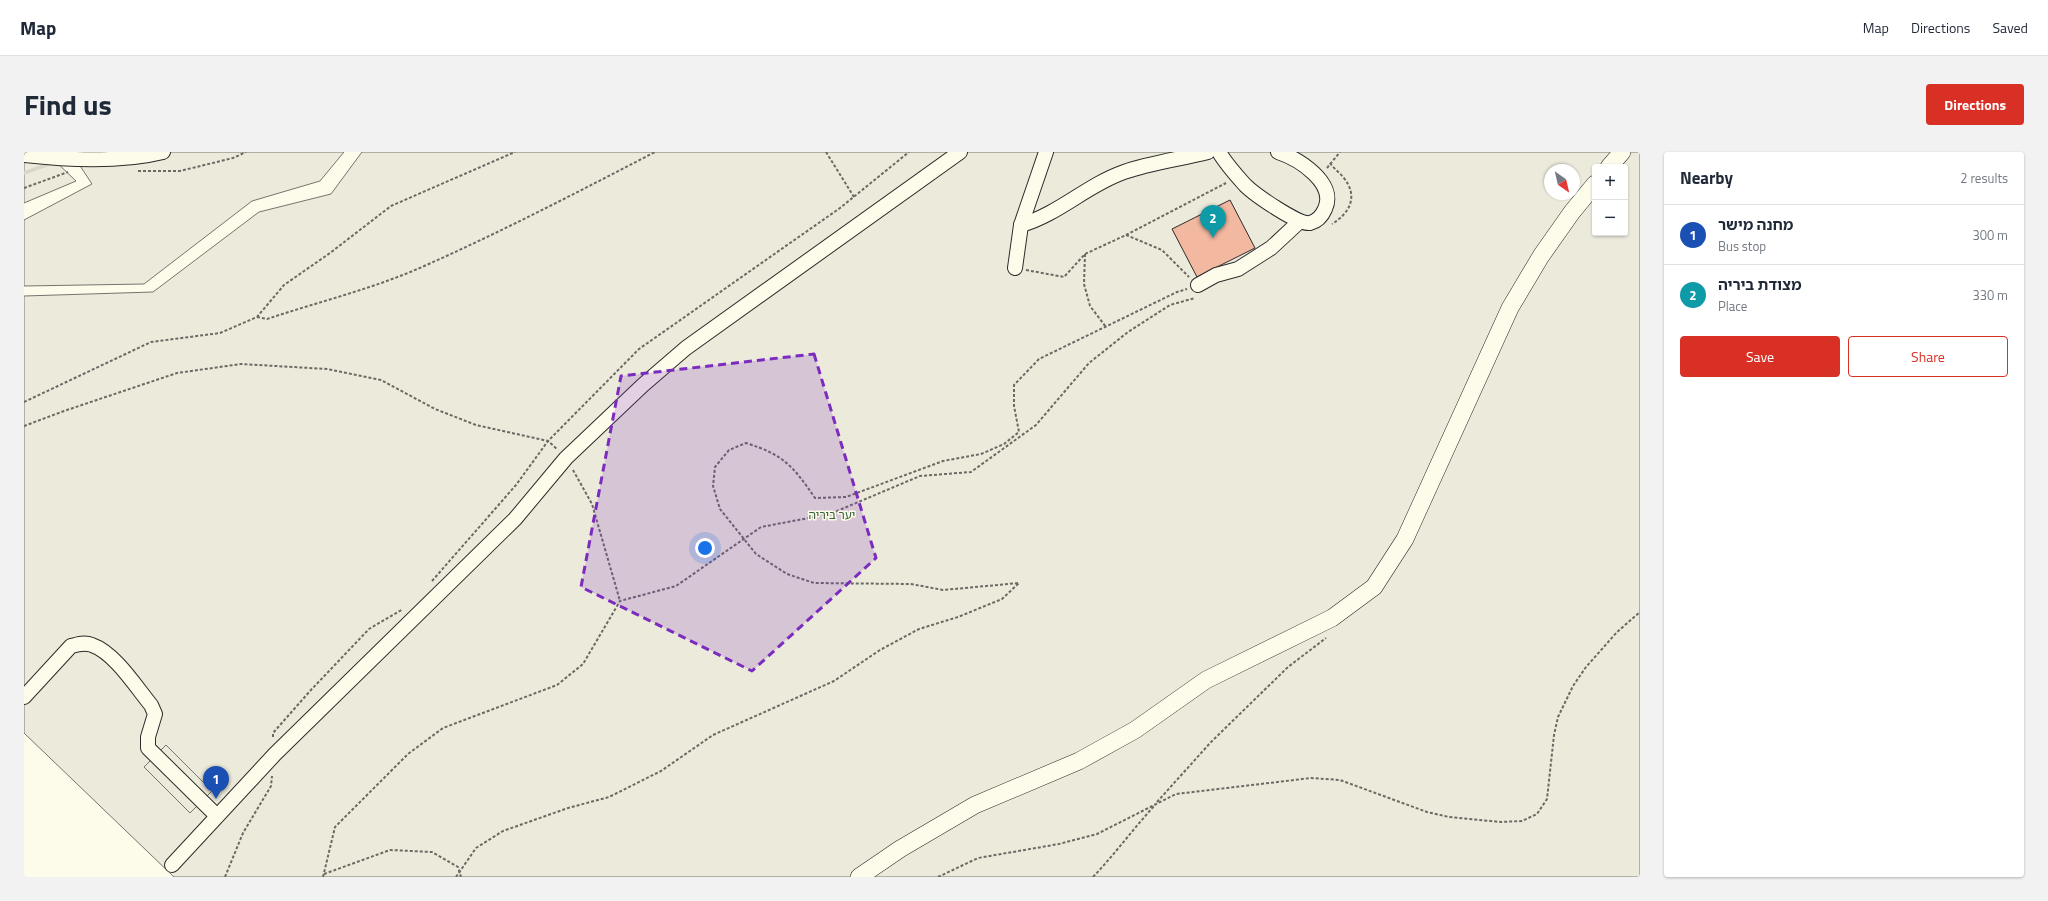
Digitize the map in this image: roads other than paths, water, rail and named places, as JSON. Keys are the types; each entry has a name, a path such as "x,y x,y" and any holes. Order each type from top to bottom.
{"main road":[{"path":"1612,164 1622,152"},
{"path":"859,877 900,849 975,805 1079,761 1107,746 1135,730 1206,680 1332,618 1374,587 1405,539 1510,308 1541,256 1572,212 1592,188"}],"street":[{"path":"24,155 52,158 107,160 163,152"},
{"path":"172,865 275,754 514,519 566,458 643,385 686,348 960,152"},
{"path":"1015,268 1021,225 1046,152"},
{"path":"1219,152 1224,162 1246,186 1299,222 1309,223 1321,217 1327,205 1325,190 1318,177 1286,155 1278,152"},
{"path":"1021,225 1038,220 1100,184 1124,172 1203,153"},
{"path":"1198,285 1216,276 1238,269 1271,248 1299,222"},
{"path":"24,696 71,646 80,643 92,644 102,650 113,659 151,705 155,714 148,737 148,748 217,816"}],"waterway":[{"path":"24,173 52,163"}],"place":[{"name":"מצודת ביריה","path":"1213,238"},
{"name":"מחנה מישר","path":"216,799"}],"park label":[{"name":"יער ביריה","path":"832,514"}]}
